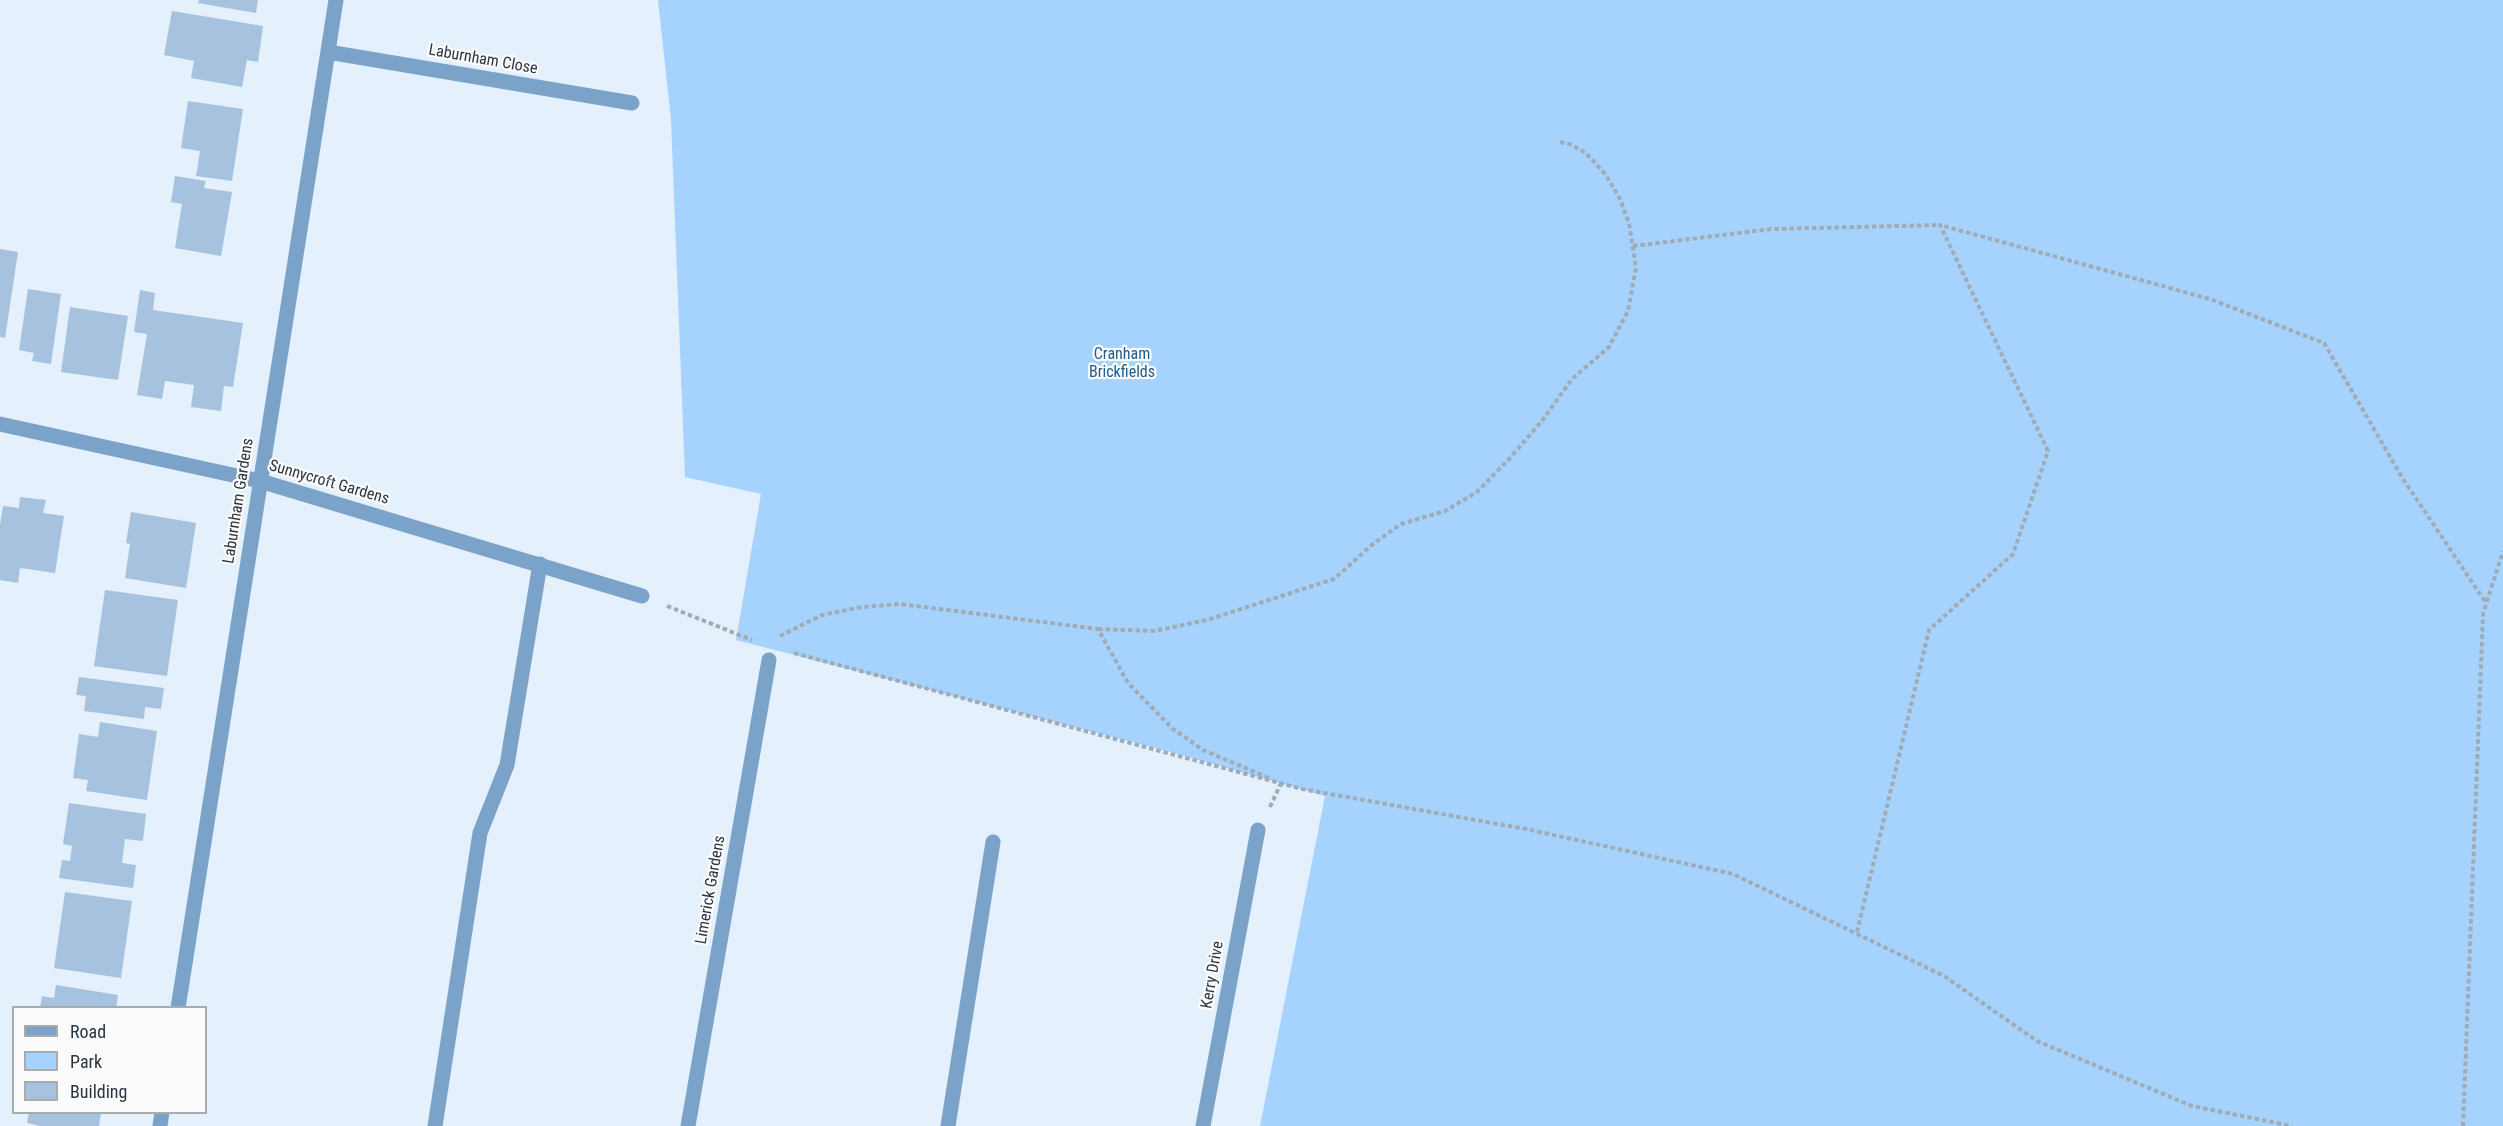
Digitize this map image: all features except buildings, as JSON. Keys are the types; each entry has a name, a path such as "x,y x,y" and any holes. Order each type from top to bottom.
{"street":[{"name":"Laburnham Gardens","path":"178,1006 336,0"},
{"name":"Laburnham Close","path":"328,52 632,103"},
{"name":"Sunnycroft Gardens","path":"0,424 260,482 642,596"},
{"path":"435,1126 480,833 507,765 540,564"},
{"name":"Limerick Gardens","path":"688,1126 769,660"},
{"name":"Kerry Drive","path":"1203,1126 1258,830"},
{"path":"948,1126 993,842"}],"path":[{"path":"762,645 822,615 862,606 900,604 1098,629 1154,631 1207,620 1334,579 1401,524 1446,511 1477,492 1542,421 1572,379 1609,347 1628,311 1636,268 1633,246 1620,199 1606,175 1586,153 1570,144 1559,142"},
{"path":"1633,246 1771,229 1940,225 2210,299 2324,343 2403,479 2487,603"},
{"path":"1857,932 1929,630 2013,554 2048,451 1940,225"},
{"path":"2463,1126 2483,614 2503,551"},
{"path":"642,596 762,645 1283,784 1526,829 1733,874 1944,976 2037,1041 2192,1106 2292,1126"},
{"path":"1098,629 1128,683 1173,729 1203,750 1283,784"},
{"path":"762,645 769,660"},
{"path":"1258,830 1283,784"}],"green space":[{"name":"Cranham Brickfields","path":"658,0 2503,0 2503,1126 1260,1126 1325,796 1171,752 736,640 761,494 685,477 671,120"}]}
